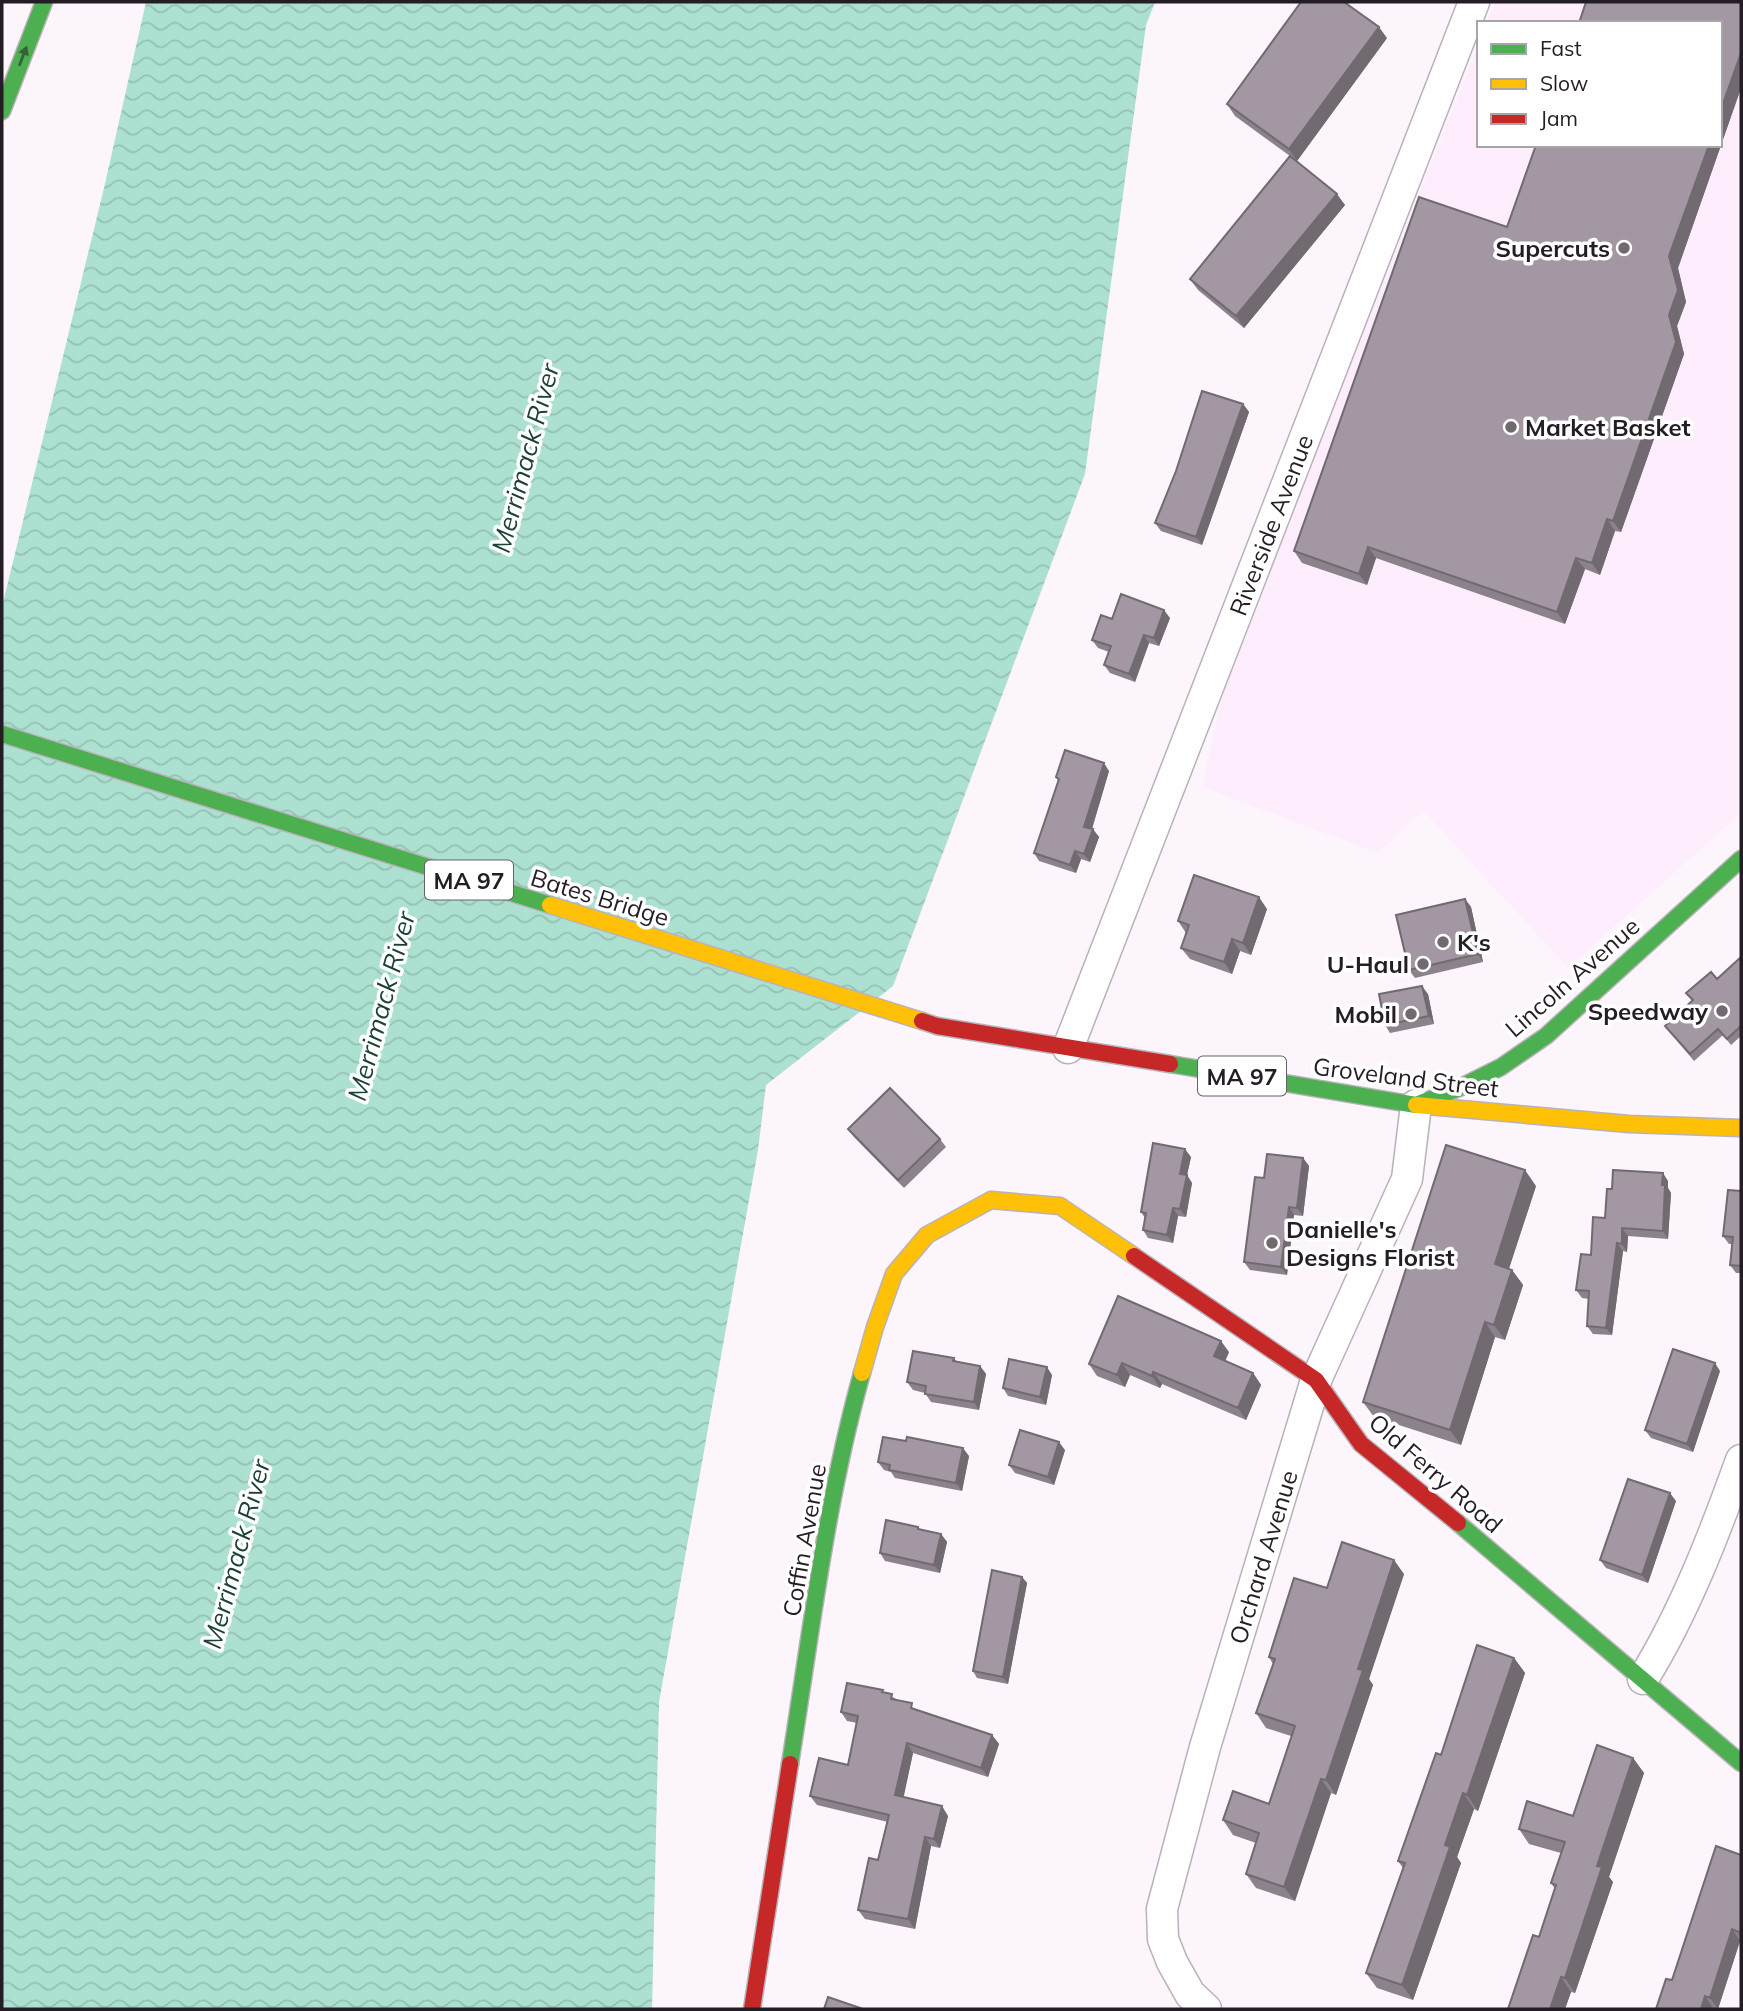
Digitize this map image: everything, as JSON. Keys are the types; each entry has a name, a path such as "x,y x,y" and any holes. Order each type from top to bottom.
{"main road":[{"path":"2,111 7,76 44,2"},
{"name":"Bates Bridge","path":"2,734 937,1026 1068,1048"},
{"name":"Lincoln Avenue","path":"1416,1105 1501,1067 1546,1036 1741,859"},
{"name":"Groveland Street","path":"1068,1048 1416,1105 1629,1124 1741,1128"},
{"name":"Coffin Avenue","path":"752,2009 831,1505 851,1412 875,1327 894,1274 927,1235 990,1200 1060,1206"},
{"name":"Old Ferry Road","path":"1060,1206 1316,1380 1361,1444 1417,1488 1741,1763"}],"street":[{"name":"Riverside Avenue","path":"1068,1048 1474,2"},
{"name":"Orchard Avenue","path":"1206,2009 1190,1994 1172,1962 1163,1940 1162,1909 1205,1747 1316,1380 1407,1178 1416,1105"},
{"path":"1643,1679 1660,1651 1715,1533 1741,1460"}],"shaded area":[{"path":"1496,2 1741,2 1741,813 1568,968 1423,810 1378,853 1202,787 1229,667 1477,49 1477,147 1722,147 1722,21 1488,21"}],"water":[{"name":"Merrimack River","path":"146,2 1155,2 1146,25 1085,474 893,986 766,1085 758,1150 659,1702 652,2009 2,2009 2,607 104,188"}],"building":[{"path":"1301,2 1344,2 1379,27 1289,149 1227,104"},
{"path":"1586,2 1741,2 1741,53 1722,106 1722,21 1580,21"},
{"path":"1535,147 1708,147 1669,256 1678,290 1669,315 1676,342 1613,521 1607,519 1592,563 1576,558 1557,612 1368,547 1359,574 1294,551 1419,197 1507,227"},
{"path":"1290,156 1337,194 1236,316 1190,279"},
{"path":"1202,391 1243,404 1196,537 1155,523 1176,471"},
{"path":"1121,594 1164,610 1154,638 1144,635 1129,674 1104,665 1111,646 1092,640 1101,615 1112,619"},
{"path":"1065,750 1104,763 1084,827 1093,829 1084,854 1075,851 1070,865 1034,853 1059,779 1056,777"},
{"path":"1194,875 1259,897 1243,943 1232,939 1224,962 1181,948 1189,925 1178,921"},
{"name":"K's","path":"1465,899 1478,954 1409,970 1396,915"},
{"path":"1741,957 1741,1026 1727,1039 1718,1029 1690,1054 1665,1026 1693,1000 1686,993 1711,972 1717,979"},
{"path":"1422,986 1429,1016 1385,1025 1379,994"},
{"path":"890,1088 940,1139 898,1180 848,1129"},
{"path":"1153,1143 1185,1149 1180,1174 1187,1175 1180,1209 1173,1208 1167,1235 1143,1230 1146,1213 1141,1212"},
{"path":"1446,1145 1525,1170 1495,1264 1512,1270 1494,1325 1485,1322 1450,1430 1363,1402"},
{"name":"Danielle's Designs Florist","path":"1267,1154 1303,1158 1297,1208 1289,1207 1281,1267 1244,1262 1255,1177 1264,1178"},
{"path":"1613,1170 1663,1173 1663,1231 1622,1228 1622,1244 1617,1243 1606,1328 1587,1326 1589,1291 1576,1290 1581,1254 1591,1255 1593,1217 1605,1218 1607,1189 1612,1189"},
{"path":"1728,1190 1741,1191 1741,1266 1730,1265 1733,1237 1723,1236"},
{"path":"1118,1296 1221,1341 1214,1356 1253,1373 1238,1408 1153,1372 1152,1376 1122,1363 1117,1375 1089,1364"},
{"path":"1673,1349 1715,1363 1687,1444 1645,1430"},
{"path":"913,1351 954,1358 953,1361 980,1366 974,1402 925,1394 926,1386 907,1382"},
{"path":"1009,1359 1047,1367 1040,1397 1003,1388"},
{"path":"1020,1430 1059,1442 1048,1477 1009,1465"},
{"path":"883,1437 906,1441 907,1437 963,1448 956,1483 889,1470 890,1465 878,1462"},
{"path":"1628,1479 1670,1493 1642,1575 1600,1560"},
{"path":"886,1520 941,1534 934,1565 880,1553"},
{"path":"1342,1542 1394,1560 1358,1669 1363,1670 1326,1780 1321,1779 1284,1887 1246,1874 1259,1833 1223,1820 1233,1791 1269,1804 1295,1726 1256,1713 1275,1659 1269,1657 1294,1578 1327,1588"},
{"path":"992,1570 1022,1577 1003,1677 973,1671"},
{"path":"1477,1645 1514,1658 1467,1795 1463,1793 1445,1845 1450,1847 1402,1985 1366,1973 1405,1863 1398,1861 1436,1753 1441,1755"},
{"path":"847,1683 883,1690 882,1692 892,1694 891,1699 912,1703 911,1708 992,1735 981,1768 907,1743 895,1795 942,1806 934,1839 925,1837 908,1919 858,1910 869,1858 878,1860 889,1815 810,1796 819,1758 848,1765 858,1716 841,1712"},
{"path":"1597,1745 1633,1758 1597,1866 1602,1867 1565,1978 1561,1977 1550,2009 1508,2009 1533,1935 1539,1937 1556,1885 1551,1883 1565,1842 1519,1829 1527,1801 1573,1816"},
{"path":"1716,1846 1741,1855 1741,1933 1732,1929 1710,1998 1705,1996 1701,2009 1656,2009 1666,1979 1672,1980"},
{"path":"828,1997 863,2009 824,2009"}],"traffic: fast":[{"path":"2,111 44,2"},
{"path":"2,734 550,905"},
{"path":"1170,1064 1416,1105 1501,1067 1546,1036 1741,859"},
{"path":"790,1764 829,1518 862,1373"},
{"path":"1458,1523 1741,1763"}],"traffic: slow":[{"path":"550,905 922,1021"},
{"path":"1416,1105 1629,1124 1741,1128"},
{"path":"862,1373 894,1274 927,1235 991,1200 1060,1206 1134,1256"}],"traffic: jam":[{"path":"922,1021 937,1026 1170,1064"},
{"path":"1134,1256 1316,1380 1361,1444 1458,1523"},
{"path":"752,2009 790,1764"}],"place":[{"name":"Supercuts","path":"1624,248"},
{"name":"Market Basket","path":"1511,427"},
{"name":"K's","path":"1443,942"},
{"name":"U-Haul","path":"1423,964"},
{"name":"Speedway","path":"1722,1011"},
{"name":"Mobil","path":"1411,1014"},
{"name":"Danielle's Designs Florist","path":"1272,1243"}]}
